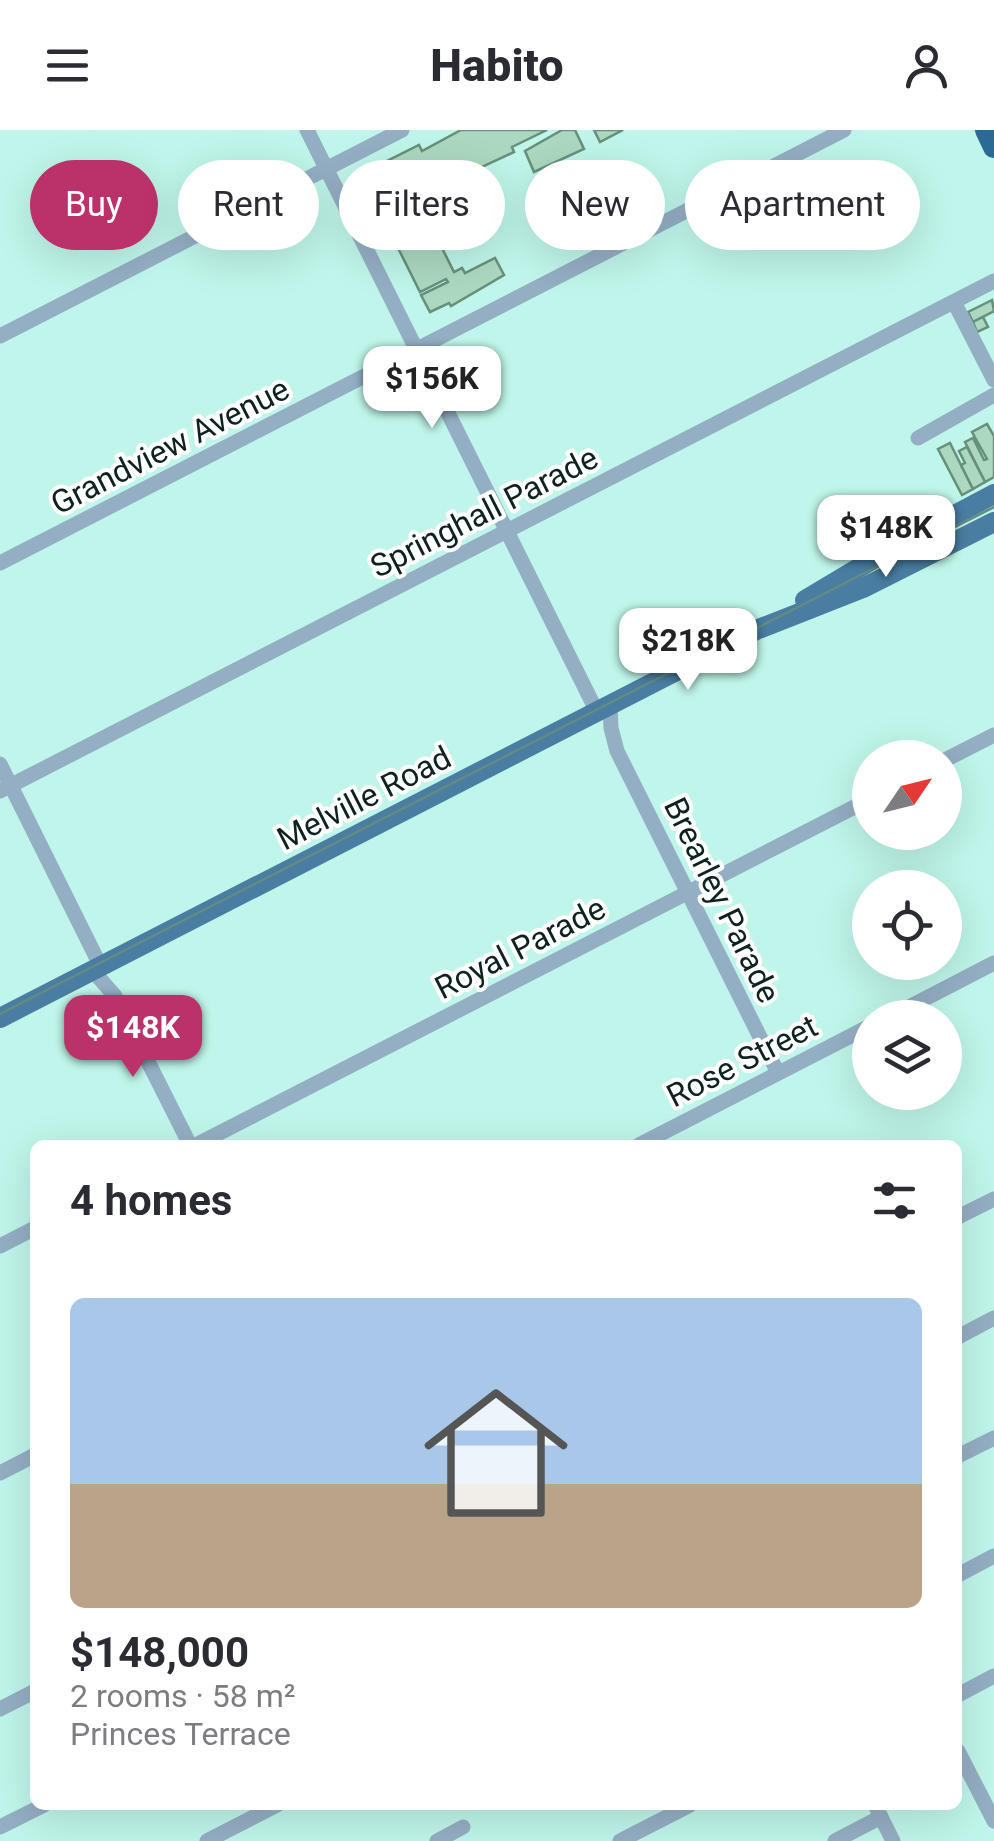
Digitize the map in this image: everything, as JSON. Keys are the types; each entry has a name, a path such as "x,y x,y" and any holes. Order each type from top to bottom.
{"highway":[{"path":"986,130 994,147"}],"main road":[{"name":"Melville Road","path":"0,1018 756,630 886,551 994,494"},
{"name":"Melville Road","path":"756,630 863,588 994,522"}],"street":[{"name":"Brearley Parade","path":"307,130 598,712 603,732 618,750"},
{"path":"0,336 402,130"},
{"name":"Grandview Avenue","path":"0,563 844,130"},
{"name":"Springhall Parade","path":"6,788 994,281"},
{"path":"954,302 994,380"},
{"path":"918,438 994,395"},
{"name":"Brearley Parade","path":"598,712 611,728 618,750 778,1074"},
{"path":"962,751 994,735"},
{"path":"0,764 6,788 190,1140"},
{"name":"Royal Parade","path":"203,1140 852,808"},
{"path":"923,1000 994,963"},
{"name":"Rose Street","path":"649,1140 852,1035"},
{"path":"962,1215 994,1198"},
{"path":"0,1246 30,1231"},
{"path":"962,1335 994,1318"},
{"path":"962,1454 994,1438"},
{"path":"0,1473 30,1458"},
{"path":"962,1573 994,1556"},
{"path":"962,1692 994,1676"},
{"path":"0,1709 30,1694"},
{"path":"962,1757 990,1802 994,1821"},
{"path":"0,1828 34,1810"},
{"path":"207,1841 267,1810"},
{"path":"620,1841 680,1810"},
{"path":"834,1841 878,1811 893,1841"},
{"path":"437,1841 464,1827"}],"building":[{"path":"461,130 547,130 512,147 514,152 497,160 389,160 419,145 422,151"},
{"path":"562,130 575,130 584,149 560,160 529,160 525,151"},
{"path":"594,130 623,130 600,142"},
{"path":"399,250 443,250 454,272 462,268 465,273 495,258 504,275 451,306 449,303 430,312 421,295 448,282 446,279 420,292"},
{"path":"992,300 994,311 973,322 968,312"},
{"path":"983,317 988,327 977,332 973,322"},
{"path":"987,424 994,436 994,477 985,482 965,442 973,438 984,460 987,459 972,432"},
{"path":"950,443 973,489 962,495 938,449"},
{"path":"967,447 985,482 973,489 959,451"}],"tram line":[{"path":"0,1014 994,507"}]}
